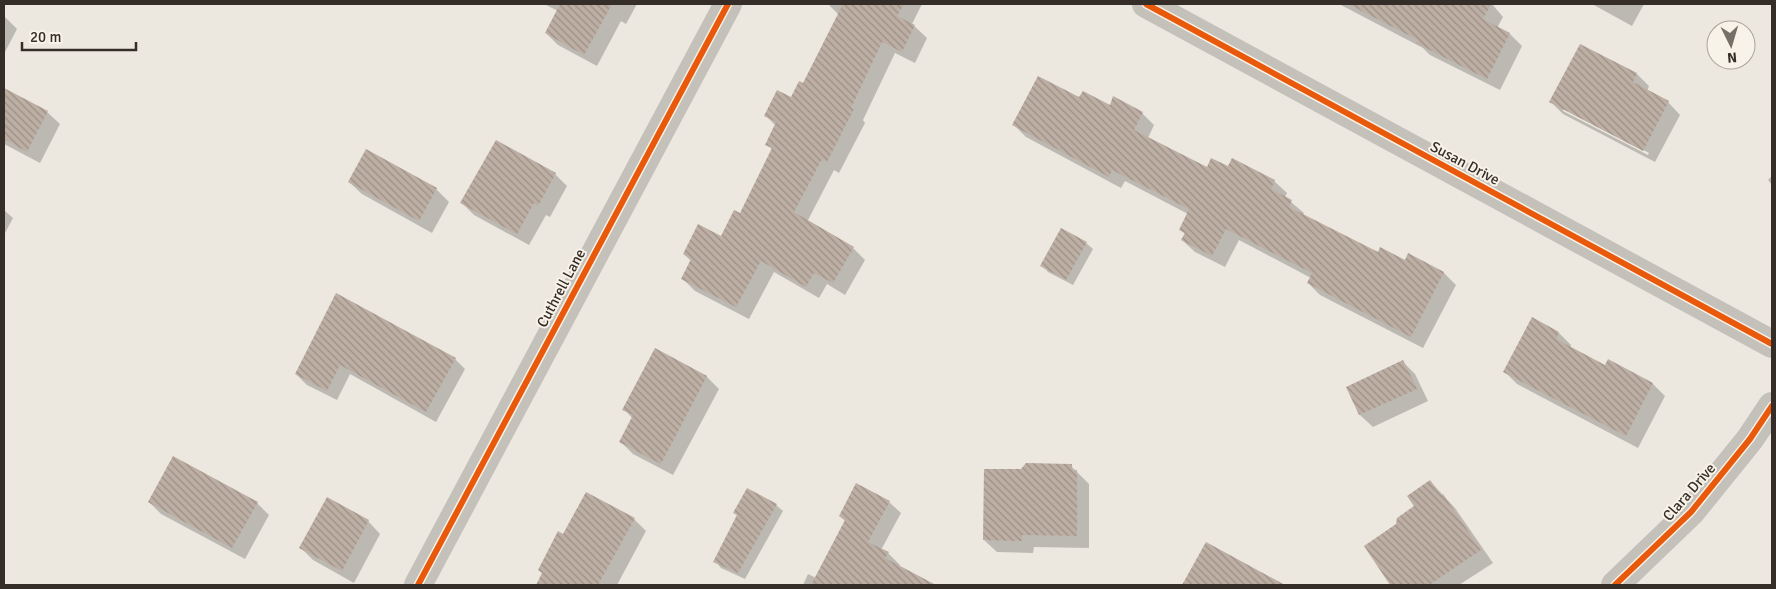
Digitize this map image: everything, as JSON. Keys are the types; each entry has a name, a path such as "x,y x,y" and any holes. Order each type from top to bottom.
{"street":[{"name":"Cuthrell Lane","path":"418,585 728,4"},
{"name":"Susan Drive","path":"1146,4 1772,344"},
{"name":"Clara Drive","path":"1615,585 1691,512 1750,439 1772,406"}],"building":[{"path":"560,4 612,4 584,55 545,33"},
{"path":"843,4 904,4 897,16 915,25 902,52 882,42 851,108 854,109 827,162 822,159 794,212 854,247 833,283 814,273 806,287 761,261 736,307 681,279 691,259 683,254 698,224 721,236 734,210 740,213 772,148 765,145 776,122 764,116 777,90 791,97 799,81 803,83"},
{"path":"1348,4 1491,4 1483,19 1510,33 1487,79 1416,43 1418,40"},
{"path":"1580,44 1637,73 1633,82 1669,101 1643,151 1549,102"},
{"path":"1038,76 1079,97 1083,91 1110,105 1113,96 1143,112 1134,130 1207,167 1211,158 1228,166 1232,158 1275,180 1271,189 1292,200 1289,207 1378,252 1380,247 1405,260 1408,253 1444,272 1411,337 1307,283 1312,273 1226,229 1212,256 1181,240 1185,233 1179,230 1189,209 1112,170 1109,177 1012,125"},
{"path":"4,88 48,111 27,152 4,139"},
{"path":"496,140 556,173 538,206 534,203 517,234 460,203"},
{"path":"366,149 437,188 419,221 348,182"},
{"path":"1061,228 1087,242 1066,280 1040,266"},
{"path":"336,293 456,358 426,412 340,365 327,391 295,374"},
{"path":"1532,317 1559,332 1556,339 1605,365 1608,359 1653,383 1626,436 1503,372"},
{"path":"655,348 707,376 661,464 619,442 633,415 622,410"},
{"path":"1403,360 1417,389 1359,415 1346,387"},
{"path":"173,456 258,502 232,548 148,502"},
{"path":"1026,463 1072,464 1072,471 1077,470 1077,536 1022,535 1022,541 983,540 984,469 1021,469"},
{"path":"1430,480 1441,495 1443,494 1481,550 1429,585 1390,585 1364,546 1396,524 1397,518 1414,506 1407,496"},
{"path":"856,483 890,501 868,542 889,552 885,558 936,585 811,585 845,520 839,516"},
{"path":"747,488 777,504 738,573 713,562 737,515 733,513"},
{"path":"586,492 635,518 598,585 536,585 542,573 538,570 558,531 563,534"},
{"path":"327,497 369,520 342,571 299,548"},
{"path":"1206,542 1285,585 1182,585"}],"cycle path":[{"path":"418,585 728,4"},
{"path":"1146,4 1772,344"},
{"path":"1615,585 1691,512 1750,439 1772,406"}]}
